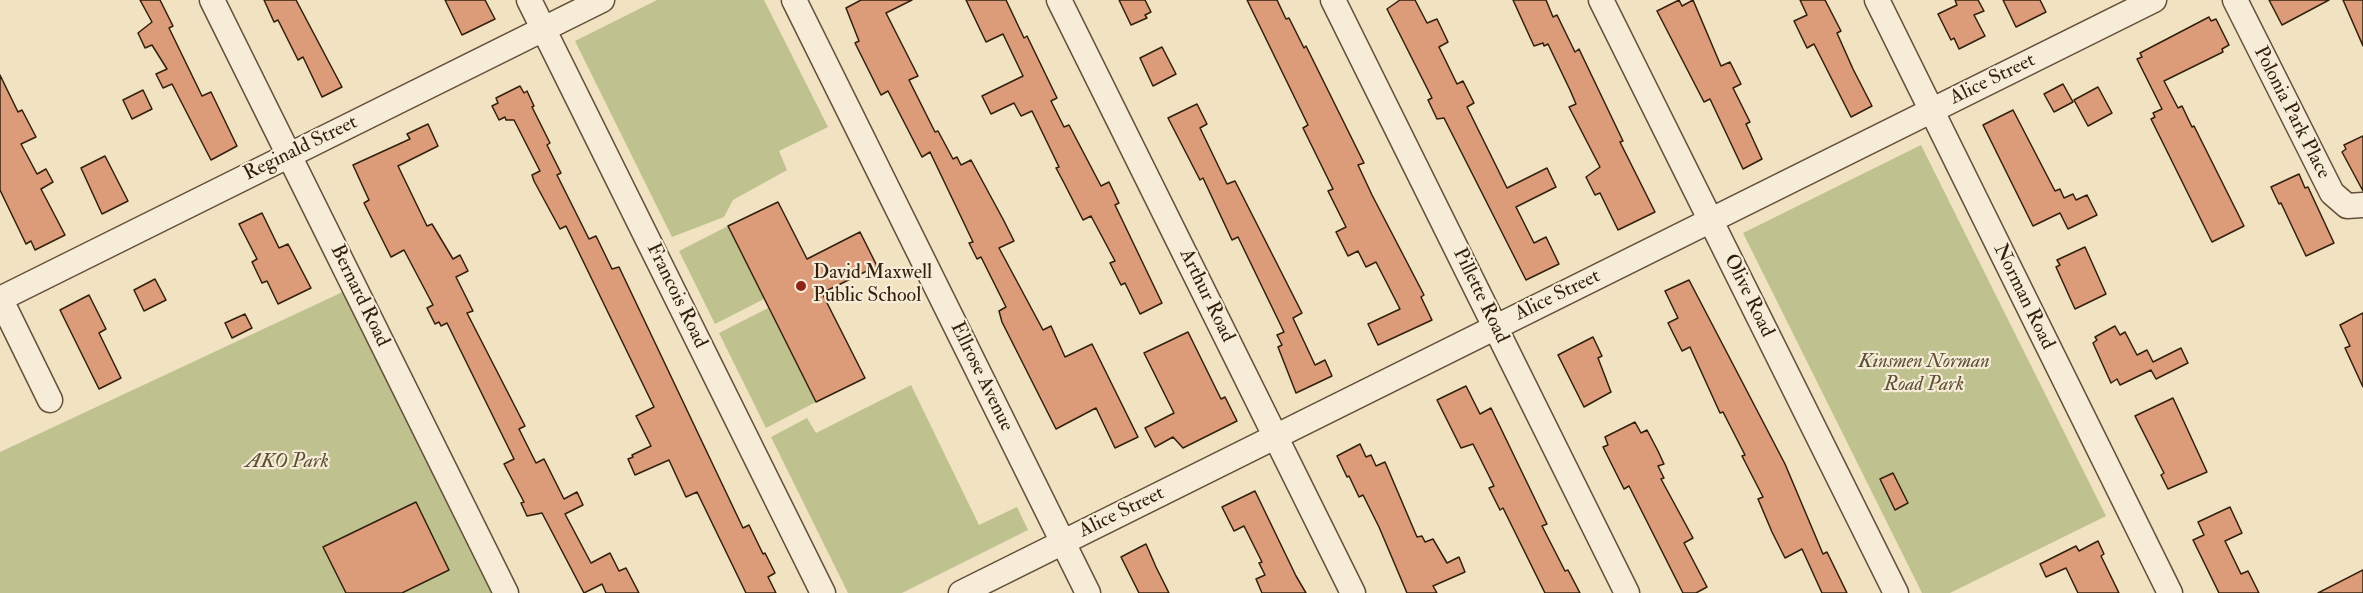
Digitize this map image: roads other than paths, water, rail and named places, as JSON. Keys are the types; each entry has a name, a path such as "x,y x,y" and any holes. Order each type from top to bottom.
{"street":[{"name":"Bernard Road","path":"212,0 506,593"},
{"name":"Francois Road","path":"529,0 823,593"},
{"name":"Reginald Street","path":"0,298 602,0"},
{"name":"Ellrose Avenue","path":"794,0 1088,593"},
{"name":"Arthur Road","path":"1059,0 1353,593"},
{"name":"Pillette Road","path":"1333,0 1627,593"},
{"name":"Olive Road","path":"1601,0 1896,593"},
{"name":"Norman Road","path":"1877,0 2170,593"},
{"name":"Alice Street","path":"961,593 2154,0"},
{"name":"Polonia Park Place","path":"2235,0 2332,193 2347,206 2363,205"},
{"path":"0,298 50,400"}],"place":[{"name":"David Maxwell Public School","path":"801,286"}],"park label":[{"name":"Kinsmen Norman Road Park","path":"1924,374"},
{"name":"AKO Park","path":"287,463"}]}
